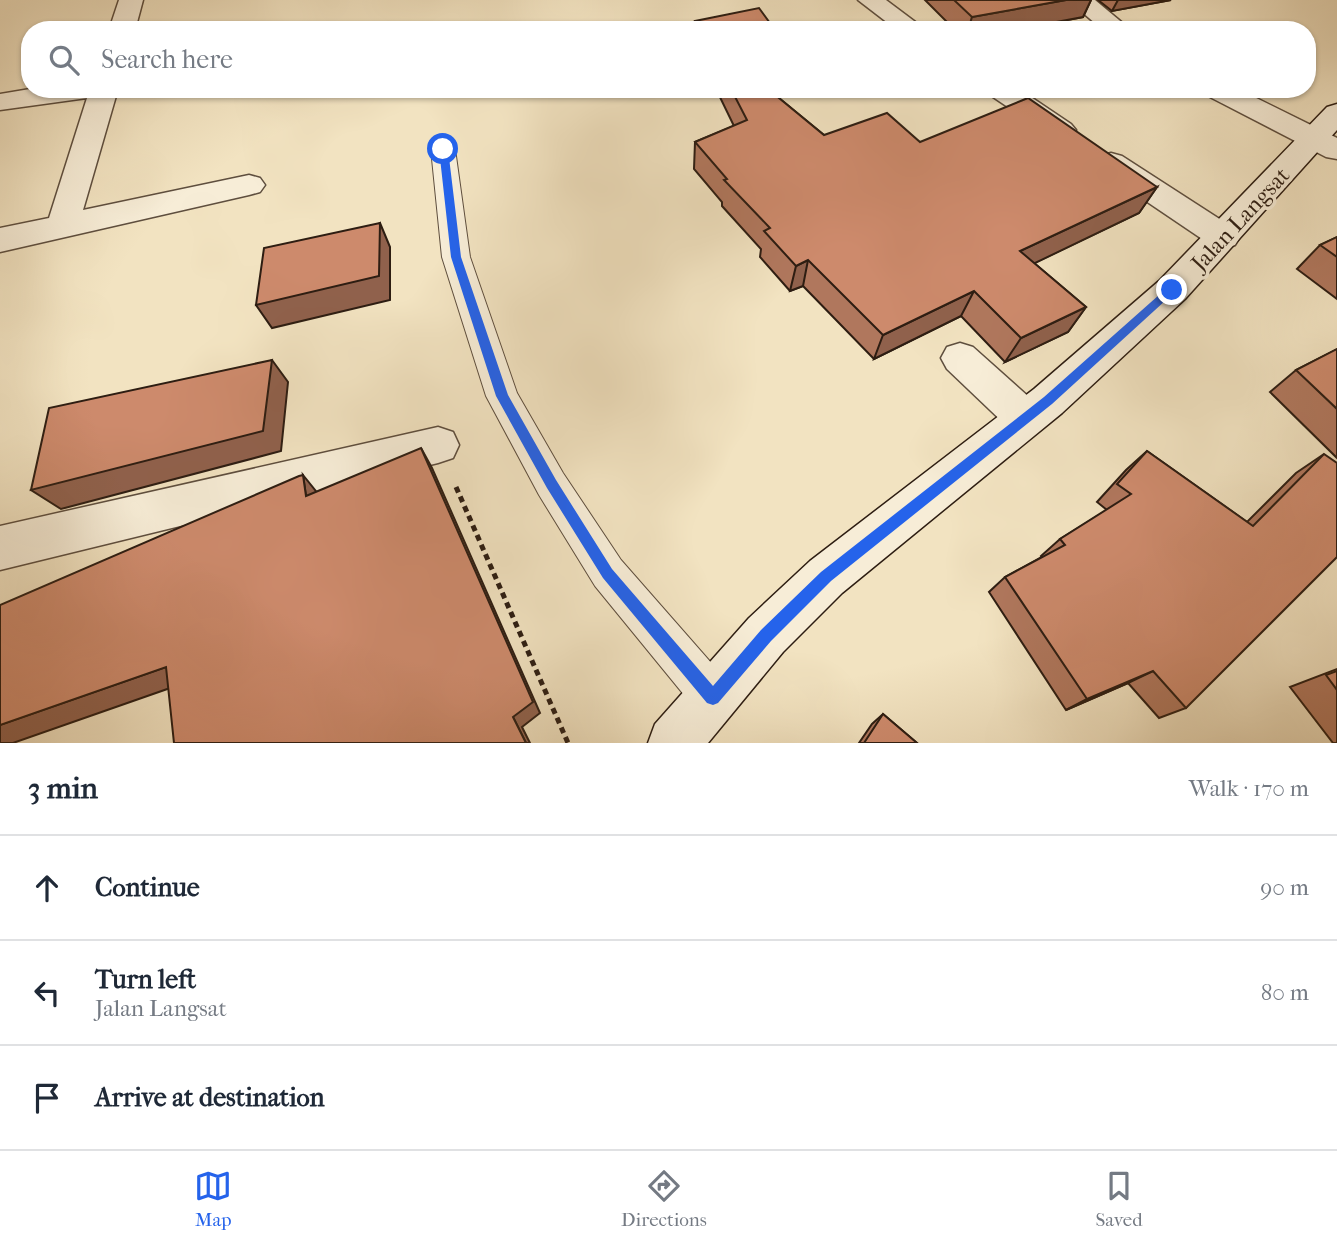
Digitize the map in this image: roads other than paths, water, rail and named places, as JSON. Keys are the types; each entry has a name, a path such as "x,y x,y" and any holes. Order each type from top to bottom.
{"street":[{"path":"125,21 131,0"},
{"path":"870,0 901,21"},
{"path":"1080,0 1107,21"},
{"path":"0,102 28,98"},
{"path":"62,227 101,98"},
{"path":"1014,98 1223,237"},
{"path":"1239,98 1329,134"},
{"name":"Jalan Langsat","path":"674,743 766,635 826,577 1026,418 1172,290 1329,134"},
{"path":"0,240 249,186"},
{"path":"960,358 1026,418"},
{"path":"0,548 438,445"}],"lane":[{"path":"443,149 456,257 502,396 551,484 608,573 713,697"}]}
